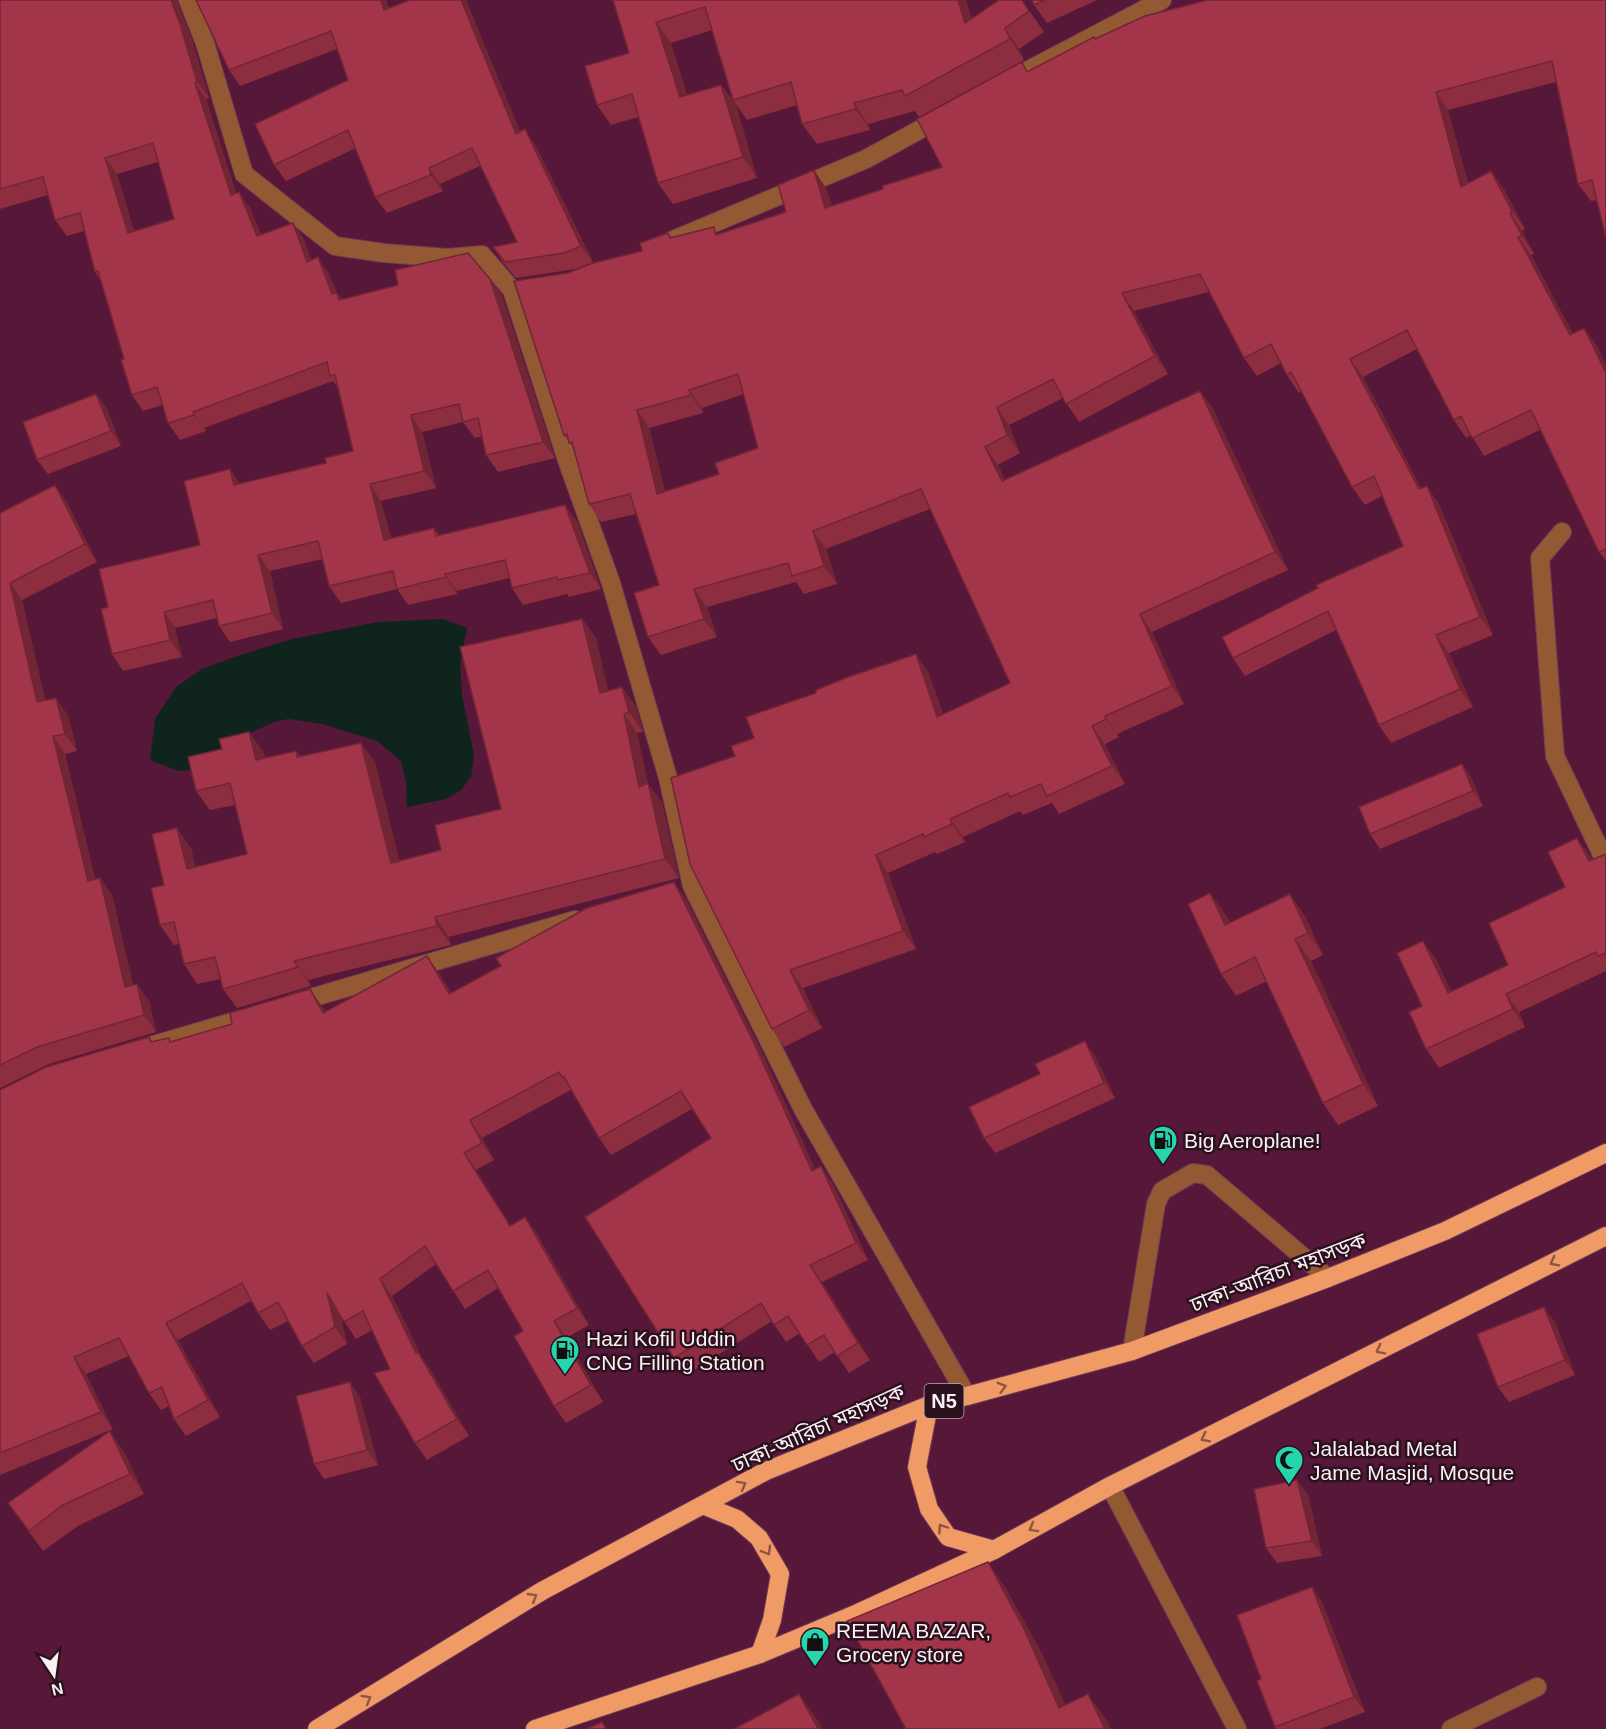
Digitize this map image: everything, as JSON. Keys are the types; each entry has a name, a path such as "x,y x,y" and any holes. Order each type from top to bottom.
{"highway":[{"name":"ঢাকা-আরিচা মহাসড়ক","path":"317,1729 542,1591 705,1506 766,1471 929,1405 1131,1351 1328,1278 1445,1231 1606,1153"},
{"path":"535,1729 760,1654 858,1613 994,1550 1110,1486 1606,1236"},
{"path":"929,1405 917,1467 929,1509 948,1537 994,1550"},
{"path":"705,1506 737,1519 759,1538 780,1574 772,1620 760,1654"}],"street":[{"path":"188,0 205,43 244,174 335,246 447,258 482,255 512,290 568,463 611,583 668,778 686,887 803,1109 967,1396"},
{"path":"988,92 1162,0"},
{"path":"653,249 867,159 957,109"},
{"path":"512,290 534,287"},
{"path":"1562,532 1540,558 1555,756 1606,863"},
{"path":"134,1051 589,916"},
{"path":"1131,1351 1156,1204 1162,1191 1193,1173 1207,1175 1328,1278"},
{"path":"1110,1486 1237,1729"},
{"path":"1451,1729 1537,1687"}],"shaded area":[{"path":"443,619 467,628 460,665 462,695 474,755 471,777 461,790 446,799 407,807 406,783 401,761 377,741 322,724 288,719 274,722 237,739 191,770 178,771 150,760 155,719 176,687 202,669 292,639 378,622"}],"building":[{"path":"0,0 171,0 231,195 239,192 257,236 293,223 307,262 318,257 332,294 337,293 339,300 398,285 395,270 468,253 490,279 543,442 486,455 478,418 463,422 459,404 411,415 424,471 370,484 384,540 434,528 436,536 565,505 590,573 557,580 557,577 512,588 505,560 445,574 446,577 397,589 393,571 329,586 318,541 258,555 272,613 219,626 213,600 164,612 170,640 112,654 101,609 108,607 99,569 200,545 184,481 230,469 234,485 326,463 325,458 353,451 335,375 330,376 327,362 193,412 194,415 168,423 157,387 132,395 121,360 124,359 98,271 95,272 80,213 55,220 43,177 0,189","holes":["153,143 174,219 128,233 105,158"]},
{"path":"196,0 381,0 384,10 410,0 461,0 516,134 525,129 581,246 564,253 505,262 493,247 517,242 472,148 429,168 431,175 375,197 348,130 274,165 255,124 348,80 331,31 229,70"},
{"path":"613,0 958,0 965,23 999,0 1022,0 1029,11 1005,28 1010,39 905,96 902,90 854,103 856,109 802,124 791,82 733,100 705,7 656,22 680,97 721,85 743,157 658,183 632,94 597,105 585,66 629,53"},
{"path":"1032,0 1045,0 1034,5"},
{"path":"1208,0 1606,0 1606,238 1592,180 1578,184 1552,61 1436,92 1461,187 1491,171 1512,211 1510,213 1522,236 1518,237 1570,335 1584,328 1606,373 1606,549 1599,552 1531,410 1472,438 1461,416 1454,420 1407,330 1350,359 1419,489 1427,486 1480,617 1436,635 1460,689 1379,725 1328,611 1233,658 1222,637 1318,588 1316,585 1403,546 1374,476 1352,487 1291,372 1287,375 1271,344 1244,358 1200,274 1122,293 1155,356 1066,404 1053,379 997,407 1007,435 985,447 1002,481 1200,391 1275,552 1140,614 1172,686 1105,716 1106,719 1092,726 1112,766 1047,796 1041,784 1010,797 1008,793 950,819 952,824 876,855 903,931 790,970 809,1010 772,1029 690,864 671,778 735,756 731,746 754,738 746,717 816,693 816,690 848,677 916,654 937,717 1010,683 921,489 813,531 824,566 792,576 788,563 694,589 704,619 648,637 634,593 659,585 630,494 589,504 572,442 569,443 567,434 564,435 514,281 568,273 593,263 642,251 640,243 668,233 670,238 714,227 716,235 786,212 778,185 814,170 825,208 883,189 882,186 942,167 917,119 1022,62 1027,72 1094,37 1095,39 1145,16","holes":["738,374 758,448 715,463 719,474 657,494 637,410 691,395 689,390"]},
{"path":"96,394 111,431 37,460 23,422"},
{"path":"55,485 85,544 10,583 37,702 56,698 65,734 53,736 88,881 100,878 125,987 137,984 144,1015 37,1047 0,1065 0,513"},
{"path":"582,619 600,693 622,687 629,712 624,714 639,787 648,783 665,859 435,917 437,926 294,961 298,967 223,989 215,957 184,964 174,922 160,925 151,888 164,885 152,834 177,828 187,869 247,854 230,783 196,791 188,757 222,749 219,739 249,732 256,760 296,751 297,757 361,743 391,863 441,850 435,825 501,809 460,647"},
{"path":"1462,764 1473,791 1370,834 1359,807"},
{"path":"1577,838 1589,861 1606,854 1606,953 1598,956 1596,952 1506,994 1513,1009 1426,1049 1409,1012 1422,1006 1397,953 1423,941 1448,993 1508,965 1489,923 1565,887 1548,852"},
{"path":"674,882 752,1039 812,1171 821,1166 856,1243 810,1265 858,1343 837,1356 824,1335 807,1345 788,1316 774,1325 761,1303 674,1358 585,1217 711,1138 681,1091 599,1138 559,1072 470,1120 482,1143 464,1153 510,1226 525,1217 577,1308 554,1321 591,1385 554,1406 514,1336 523,1331 488,1270 453,1291 425,1246 380,1279 416,1353 418,1352 457,1419 415,1443 374,1373 390,1369 363,1311 344,1322 327,1293 335,1327 302,1346 278,1302 258,1313 242,1283 166,1323 208,1400 174,1419 162,1387 149,1393 119,1338 74,1357 101,1412 0,1453 0,1090 46,1067 149,1037 151,1042 169,1038 170,1042 232,1024 230,1013 310,989 323,1013 427,956 449,994 501,966 496,958 587,908"},
{"path":"1210,893 1225,925 1290,894 1308,933 1295,939 1363,1084 1323,1103 1255,957 1221,974 1188,904"},
{"path":"1085,1041 1104,1083 984,1138 969,1107 1040,1074 1035,1064"},
{"path":"1544,1307 1565,1360 1498,1387 1477,1334"},
{"path":"350,1382 367,1450 314,1464 296,1396"},
{"path":"110,1431 130,1474 63,1505 29,1531 8,1503"},
{"path":"1297,1480 1312,1541 1266,1548 1254,1489"},
{"path":"988,1562 1024,1629 1059,1708 1088,1694 1105,1729 906,1729 847,1621"},
{"path":"1312,1587 1354,1697 1275,1727 1257,1681 1261,1679 1237,1615"},
{"path":"799,1694 818,1729 734,1729"},
{"path":"602,1722 606,1729 586,1729"}],"place":[{"name":"Big Aeroplane!","path":"1163,1166"},
{"name":"Hazi Kofil Uddin CNG Filling Station","path":"565,1376"},
{"name":"Jalalabad Metal Jame Masjid, Mosque","path":"1289,1486"},
{"name":"REEMA BAZAR, Grocery store","path":"815,1668"}]}
